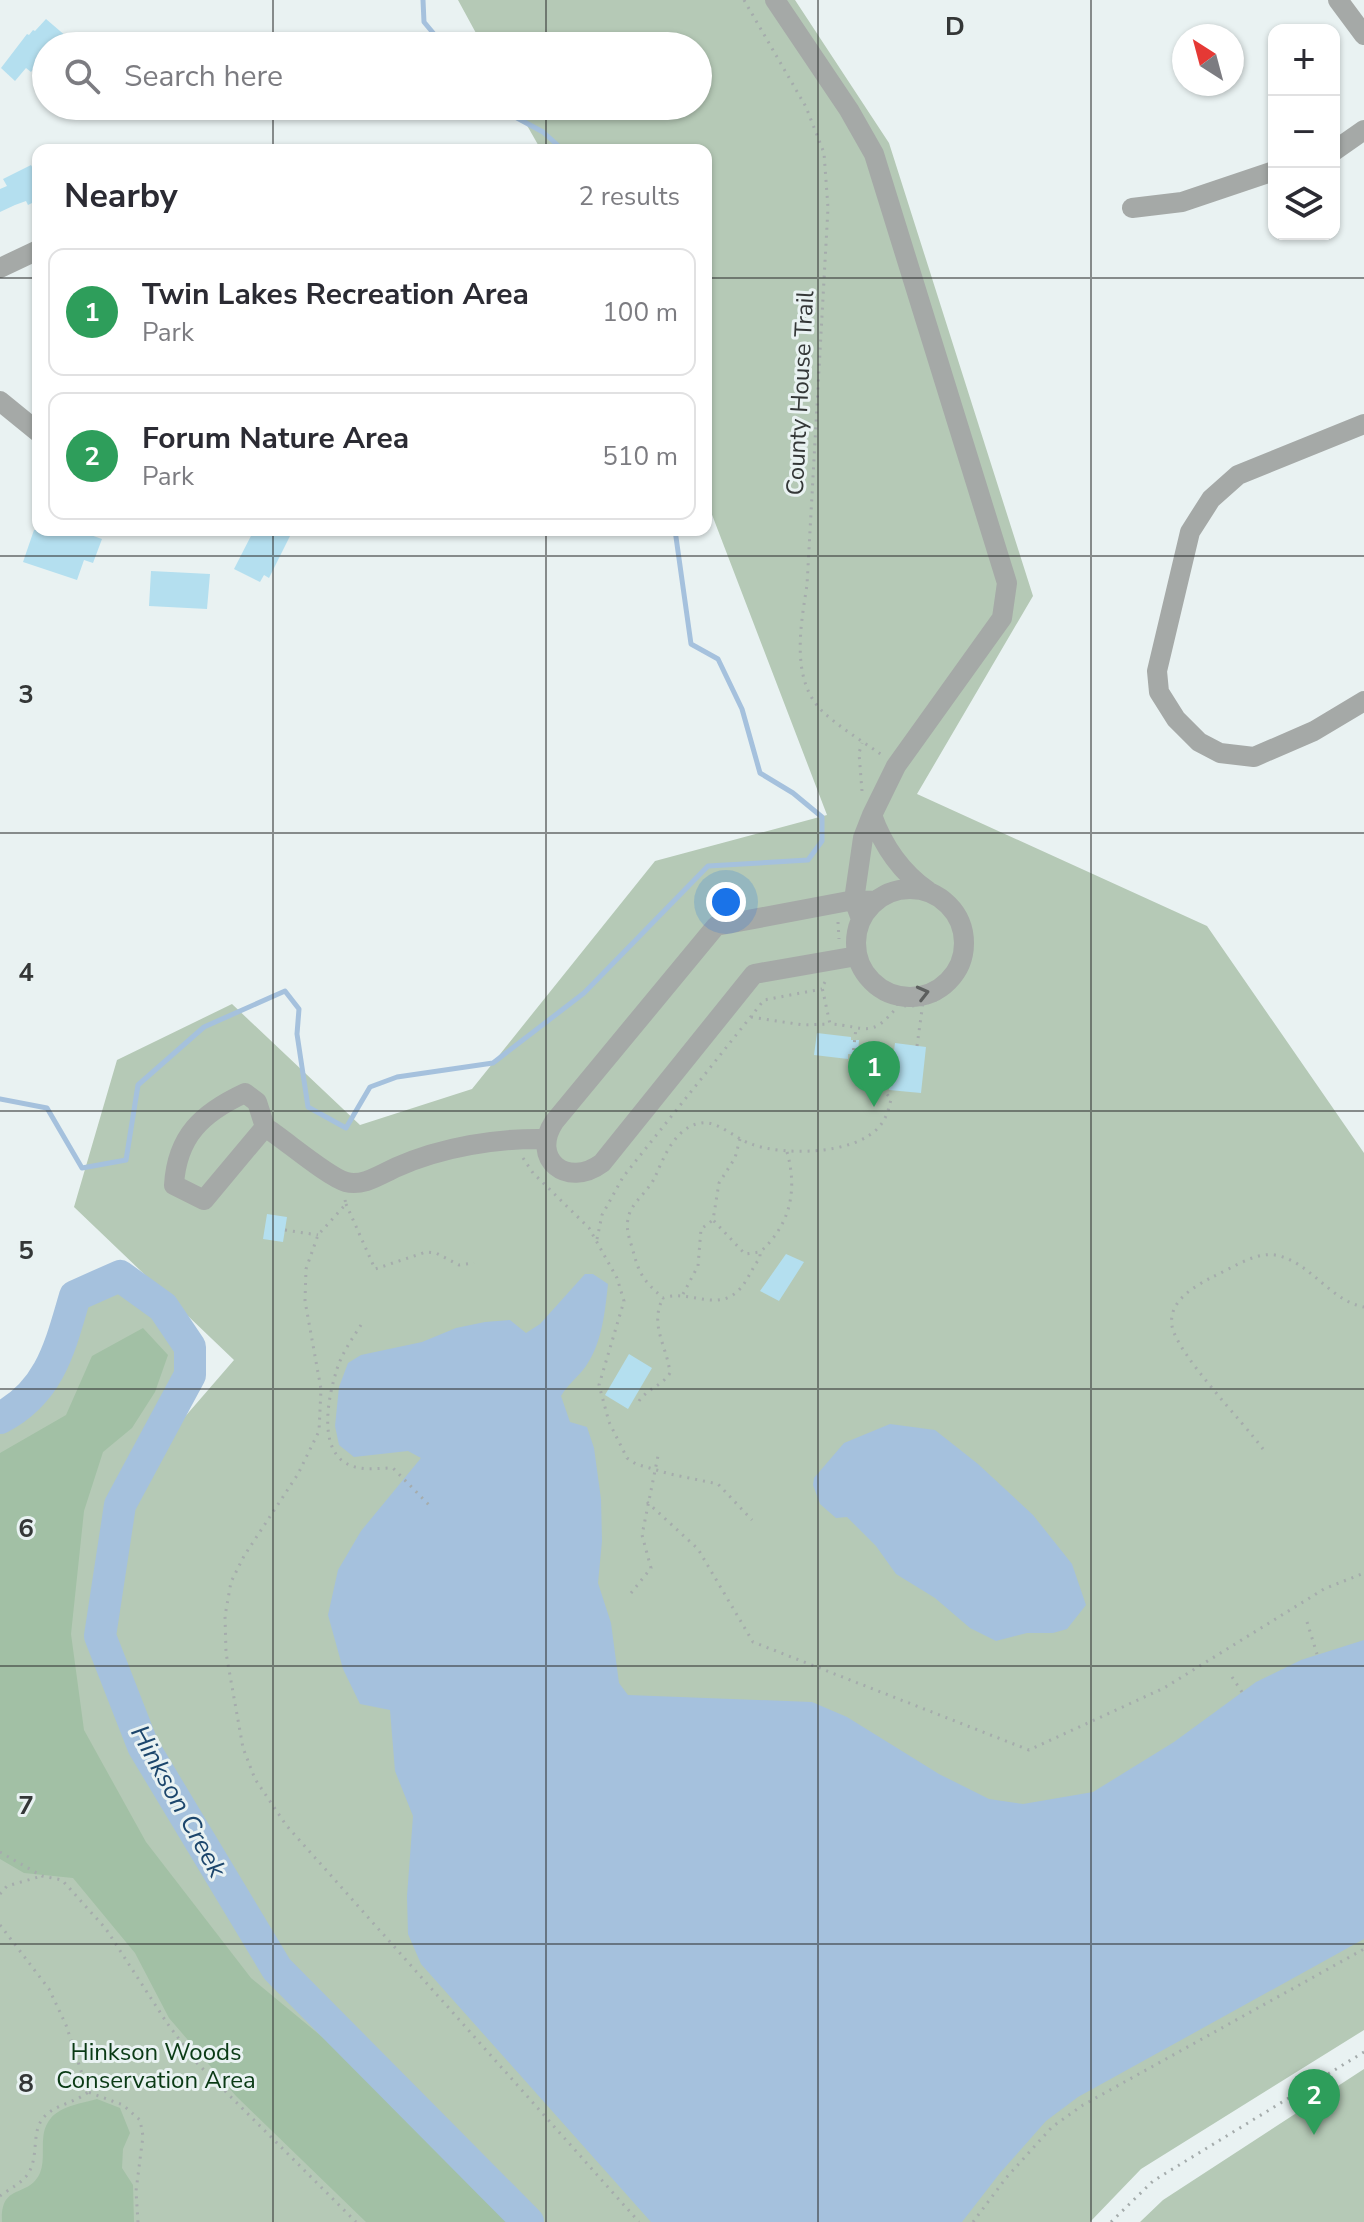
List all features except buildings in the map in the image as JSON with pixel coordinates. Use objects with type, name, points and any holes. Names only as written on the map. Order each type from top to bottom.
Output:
[{"type":"street","points":[[775,0],[849,110],[874,154],[1007,583],[1002,618],[896,766],[872,815],[863,838],[857,956],[864,972],[883,989],[928,1000],[953,977],[961,961],[965,945],[963,928],[955,912],[943,900],[909,878],[878,832],[872,815]]},
{"type":"street","points":[[1338,0],[1364,35]]},
{"type":"street","points":[[1340,147],[1364,130]]},
{"type":"street","points":[[1132,208],[1182,202],[1268,173]]},
{"type":"street","points":[[0,268],[32,253]]},
{"type":"street","points":[[0,401],[32,427]]},
{"type":"street","points":[[1364,424],[1238,475],[1211,499],[1190,532],[1157,671],[1159,692],[1176,719],[1199,742],[1220,753],[1254,757],[1314,731],[1364,701]]},
{"type":"street","points":[[857,956],[754,974],[602,1163],[590,1172],[570,1174],[558,1168],[547,1150],[546,1139],[554,1122],[716,926],[858,909],[892,892],[910,888],[928,891]]},
{"type":"street","points":[[265,1127],[204,1200],[174,1185],[175,1163],[182,1143],[226,1102],[245,1093],[257,1102],[265,1127],[341,1181],[357,1184],[419,1158],[521,1138],[546,1139]]},
{"type":"path","name":"County House Trail","points":[[744,0],[806,107],[824,153],[828,208],[807,585],[799,633],[803,673],[820,709],[896,766]]},
{"type":"path","points":[[597,1239],[602,1215],[623,1177],[764,1000],[823,988],[830,1024]]},
{"type":"path","points":[[882,997],[897,1007]]},
{"type":"path","points":[[751,1017],[803,1025],[848,1025],[860,1030],[883,1023],[897,1007],[928,1000],[917,1046]]},
{"type":"path","points":[[663,1298],[636,1268],[627,1234],[631,1210],[655,1176],[670,1145],[686,1130],[701,1123],[713,1124],[740,1139],[787,1152],[838,1147],[871,1135],[881,1125],[891,1099],[865,1068],[852,1064],[856,1028]]},
{"type":"path","points":[[521,1138],[522,1157],[533,1173],[597,1239],[617,1278],[624,1301],[599,1385],[602,1402],[627,1458],[636,1464],[718,1484],[752,1520]]},
{"type":"path","points":[[683,1294],[698,1266],[701,1229],[713,1220],[719,1183],[735,1158],[740,1139]]},
{"type":"path","points":[[713,1220],[745,1254],[760,1252],[774,1238],[788,1214],[793,1183],[787,1152]]},
{"type":"path","points":[[341,1181],[346,1204],[375,1270],[426,1252],[436,1253],[459,1265],[474,1263]]},
{"type":"path","points":[[346,1204],[318,1235],[306,1269],[305,1301],[321,1389],[319,1431],[312,1450],[244,1556],[231,1582],[225,1616],[228,1667],[243,1748],[255,1779],[286,1825],[639,2222]]},
{"type":"path","points":[[285,1230],[318,1235]]},
{"type":"path","points":[[639,1401],[670,1373],[656,1325],[657,1308],[663,1298],[683,1294],[709,1301],[733,1295],[746,1282],[752,1266],[760,1258],[760,1252]]},
{"type":"path","points":[[1263,1449],[1181,1346],[1172,1325],[1175,1306],[1187,1292],[1207,1280],[1259,1255],[1276,1255],[1301,1266],[1353,1305],[1364,1307]]},
{"type":"path","points":[[361,1325],[338,1366],[333,1384],[329,1406],[331,1443],[341,1460],[354,1467],[393,1468],[430,1506]]},
{"type":"path","points":[[631,1593],[651,1568],[642,1535],[659,1451]]},
{"type":"path","points":[[647,1502],[698,1549],[753,1642],[1029,1750],[1164,1688],[1324,1589],[1364,1573]]},
{"type":"path","points":[[1307,1622],[1317,1654]]},
{"type":"path","points":[[1232,1677],[1242,1692]]},
{"type":"path","points":[[0,1852],[42,1876],[62,1880],[106,1929],[197,2063],[356,2222]]},
{"type":"path","points":[[0,1894],[7,1886],[42,1876]]},
{"type":"path","points":[[0,1925],[49,1989],[66,2025],[88,2092]]},
{"type":"path","points":[[973,2222],[1006,2178],[1052,2127],[1083,2105],[1364,1949]]},
{"type":"path","points":[[1111,2222],[1153,2181],[1364,2052]]},
{"type":"path","points":[[0,2196],[28,2175],[38,2127],[44,2116],[88,2092]]},
{"type":"path","points":[[88,2092],[123,2105],[140,2120],[143,2136],[136,2191],[138,2222]]},
{"type":"green space","name":"Hinkson Woods Conservation Area","points":[[458,0],[795,0],[889,143],[1033,596],[917,794],[1207,926],[1364,1153],[1364,2030],[1141,2169],[1090,2222],[536,2222],[375,2059],[245,1915],[277,1969],[528,2222],[0,2222],[0,1418],[31,1395],[42,1381],[58,1350],[75,1296],[120,1276],[163,1307],[190,1347],[190,1375],[120,1505],[114,1548],[151,1456],[234,1360],[74,1207],[117,1060],[232,1004],[360,1125],[472,1089],[655,861],[827,815],[712,515],[712,144],[538,144],[524,120],[712,120],[712,32],[475,32]]},
{"type":"green space","points":[[143,1328],[168,1355],[155,1392],[132,1428],[103,1452],[84,1511],[71,1634],[84,1730],[146,1842],[251,1978],[344,2055],[411,2121],[467,2143],[506,2183],[524,2222],[366,2222],[236,2096],[169,2018],[135,1953],[73,1878],[24,1873],[0,1859],[0,1453],[66,1415],[92,1356]]},
{"type":"green space","points":[[1364,2069],[1364,2222],[1140,2222],[1163,2200]]},
{"type":"green space","points":[[97,2099],[120,2108],[130,2133],[123,2149],[122,2168],[133,2185],[134,2222],[2,2222],[5,2201],[29,2186],[40,2173],[44,2131],[51,2118],[66,2108]]},
{"type":"water","points":[[585,1274],[593,1274],[608,1284],[602,1327],[591,1357],[561,1396],[570,1422],[587,1427],[594,1448],[601,1499],[602,1541],[598,1583],[611,1623],[619,1683],[628,1695],[812,1702],[847,1717],[939,1774],[989,1799],[1023,1804],[1093,1792],[1174,1742],[1256,1682],[1301,1660],[1364,1640],[1364,1939],[1078,2097],[1046,2121],[962,2222],[651,2222],[421,1964],[408,1934],[407,1896],[413,1816],[395,1771],[390,1710],[360,1704],[343,1669],[328,1615],[338,1570],[361,1531],[421,1458],[408,1451],[354,1457],[339,1445],[335,1426],[339,1387],[348,1363],[361,1355],[422,1342],[456,1328],[485,1322],[510,1320],[526,1333],[540,1324]]},
{"type":"water","points":[[890,1424],[935,1430],[978,1464],[1033,1515],[1072,1564],[1086,1605],[1067,1629],[1053,1633],[1027,1633],[996,1641],[970,1628],[935,1598],[896,1574],[876,1546],[847,1517],[836,1518],[820,1504],[813,1485],[814,1478],[844,1443]]},
{"type":"waterway","points":[[423,0],[424,22],[432,32]]},
{"type":"waterway","points":[[521,120],[543,132],[556,144]]},
{"type":"waterway","points":[[0,1099],[47,1108],[82,1168],[126,1160],[138,1085],[204,1027],[285,991],[299,1009],[297,1034],[308,1107],[346,1128],[370,1087],[397,1077],[493,1063],[584,993],[708,866],[808,860],[822,841],[822,817],[793,793],[760,773],[742,709],[718,659],[691,644],[676,536]]},
{"type":"waterway","name":"Hinkson Creek","points":[[0,1418],[31,1395],[42,1381],[58,1350],[75,1296],[120,1276],[163,1307],[190,1347],[190,1375],[120,1505],[100,1636],[143,1746],[277,1969],[528,2222]]},
{"type":"place","name":"Twin Lakes Recreation Area","points":[[874,1107]]},
{"type":"place","name":"Forum Nature Area","points":[[1314,2135]]}]
